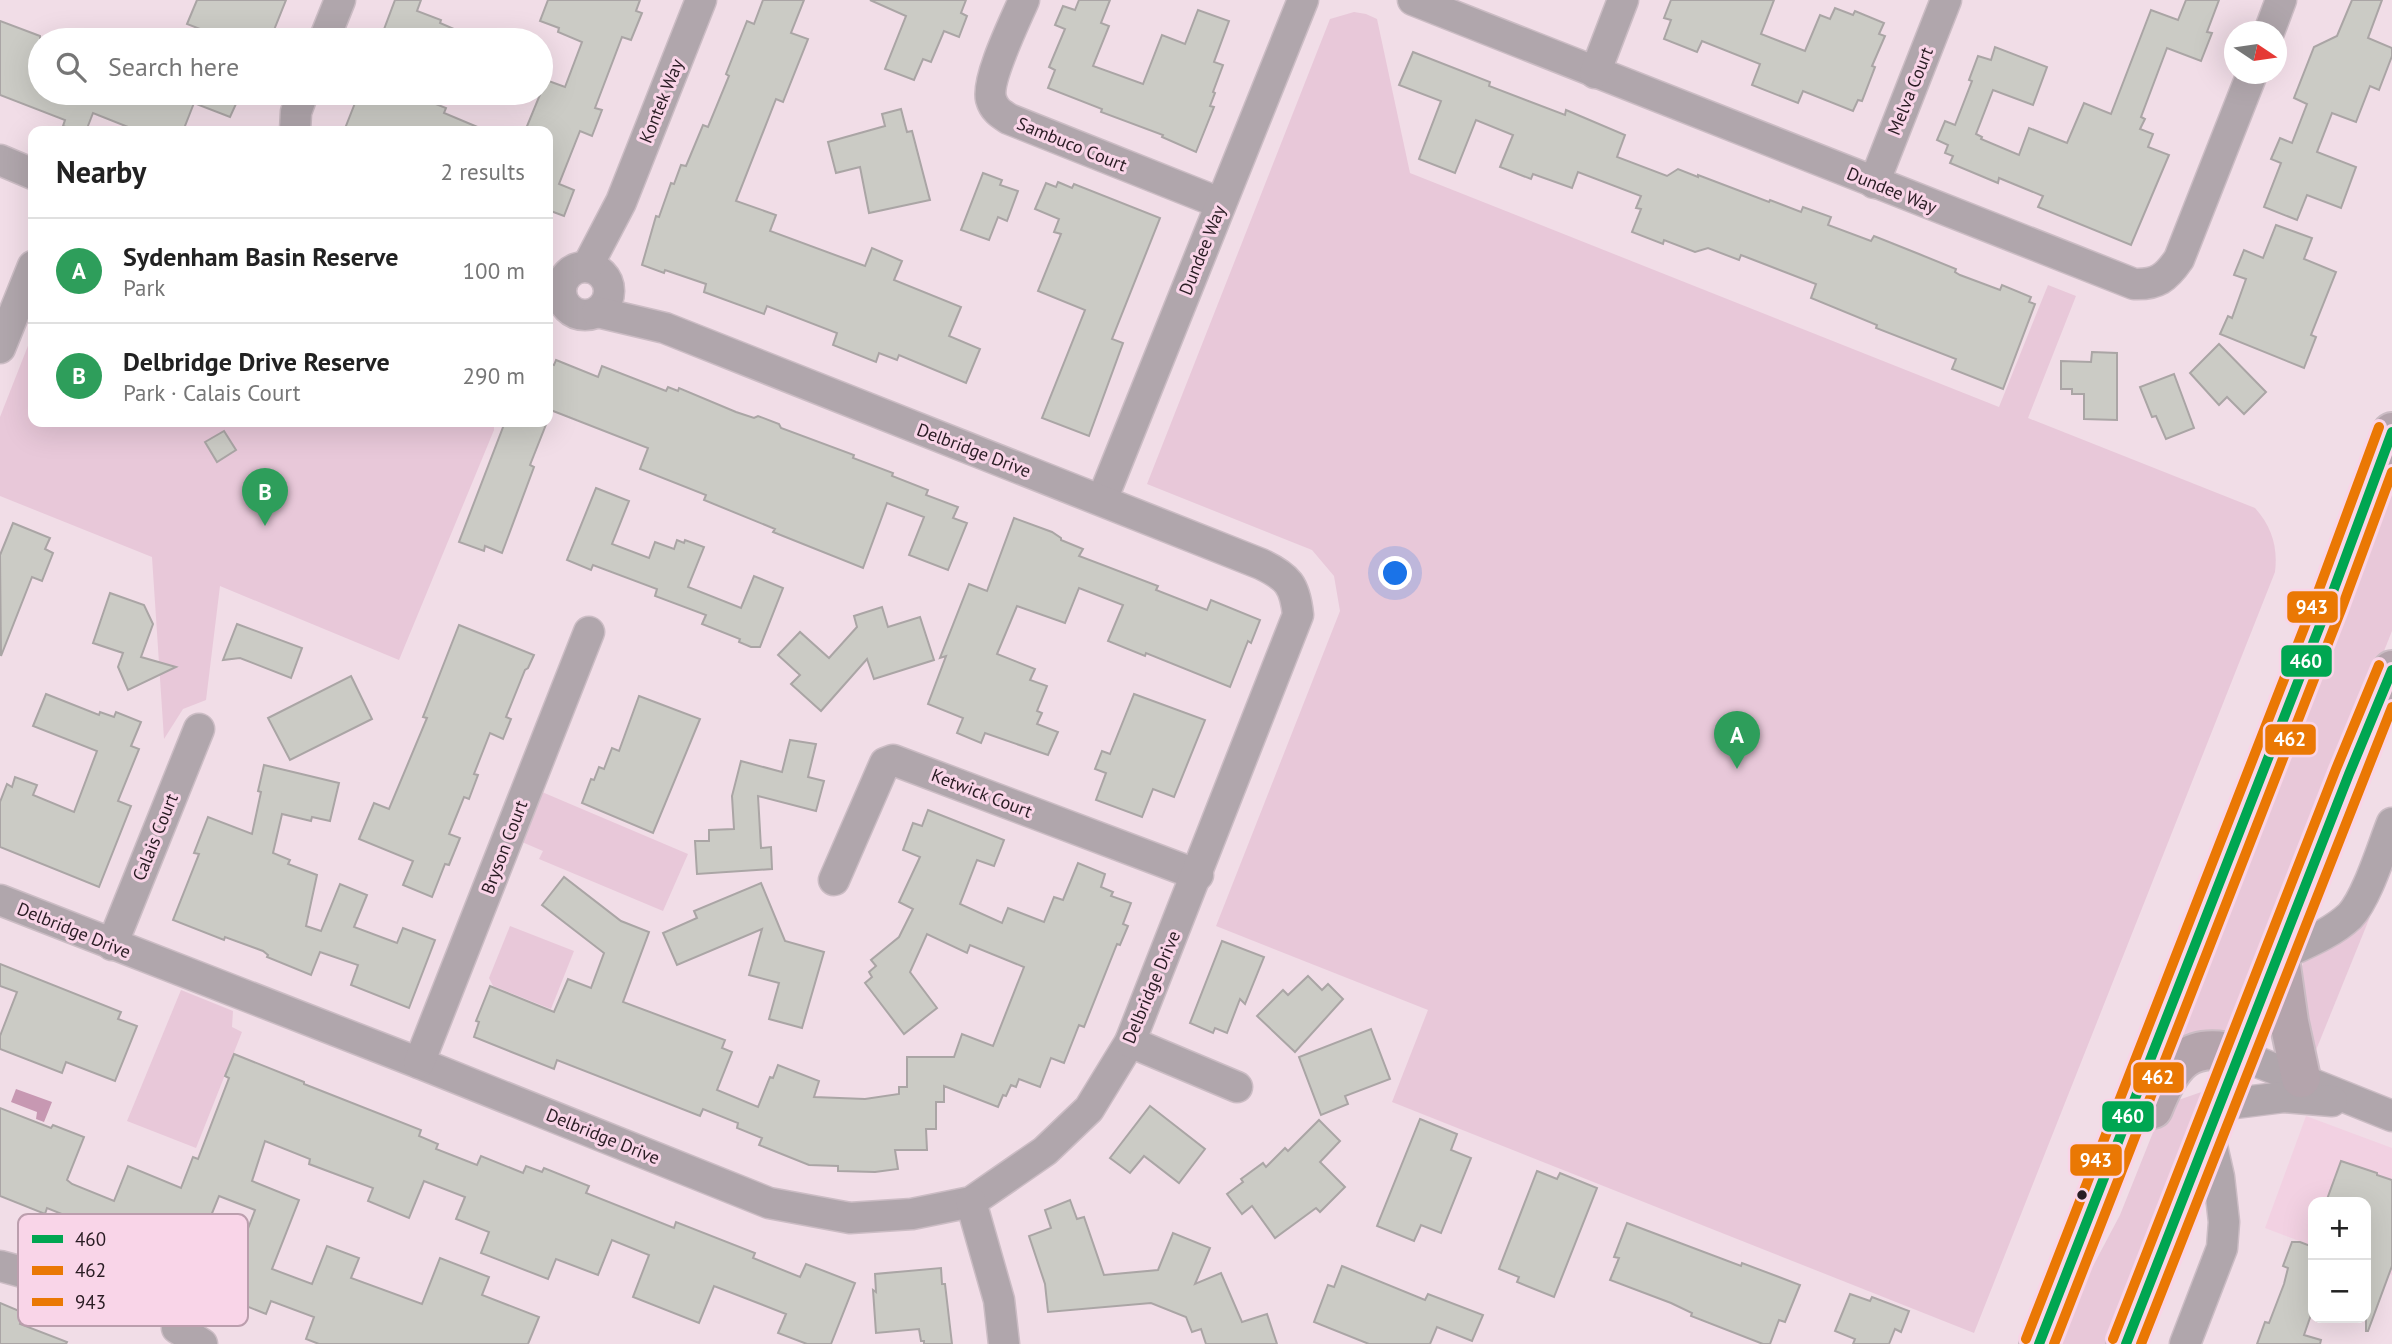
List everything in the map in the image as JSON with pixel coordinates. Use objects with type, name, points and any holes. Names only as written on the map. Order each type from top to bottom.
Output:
[{"type":"highway","points":[[2039,1344],[2328,605],[2392,432]]},
{"type":"highway","points":[[2126,1344],[2392,670]]},
{"type":"highway","points":[[2279,957],[2301,1078]]},
{"type":"highway","points":[[2060,1291],[2127,1176],[2170,1072],[2179,1062],[2201,1051],[2225,1050],[2240,1055]]},
{"type":"street","points":[[329,28],[341,0]]},
{"type":"street","name":"Kontek Way","points":[[578,287],[621,202],[701,0]]},
{"type":"street","name":"Sambuco Court","points":[[1024,0],[991,83],[990,98],[996,111],[1009,119],[1220,202]]},
{"type":"street","name":"Dundee Way","points":[[1102,500],[1303,0]]},
{"type":"street","name":"Dundee Way","points":[[1413,0],[2126,283],[2146,284],[2169,274],[2179,259],[2248,84]]},
{"type":"street","points":[[1595,73],[1623,0]]},
{"type":"street","name":"Melva Court","points":[[1874,183],[1947,0]]},
{"type":"street","points":[[2273,21],[2281,0]]},
{"type":"street","points":[[295,126],[299,105]]},
{"type":"street","points":[[0,160],[28,172]]},
{"type":"street","points":[[0,348],[28,278]]},
{"type":"street","name":"Delbridge Drive","points":[[0,900],[769,1203],[850,1218],[912,1214],[971,1202],[1045,1151],[1088,1109],[1130,1042],[1198,875],[1298,615],[1296,596],[1291,584],[1279,572],[665,328],[578,287]]},
{"type":"street","name":"Bryson Court","points":[[419,1063],[589,632]]},
{"type":"street","name":"Calais Court","points":[[112,945],[198,729]]},
{"type":"street","name":"Ketwick Court","points":[[834,880],[885,763],[893,760],[1198,875]]},
{"type":"street","points":[[2279,957],[2336,927],[2359,905],[2392,823]]},
{"type":"street","points":[[1130,1042],[1237,1087]]},
{"type":"street","points":[[2240,1055],[2392,1116]]},
{"type":"street","points":[[2185,1344],[2222,1248],[2224,1222],[2215,1119],[2284,1097],[2360,1105]]},
{"type":"street","points":[[971,1202],[999,1300],[1004,1344]]},
{"type":"street","points":[[0,1266],[18,1271]]},
{"type":"shaded area","points":[[1354,12],[1377,19],[1410,173],[1999,407],[2048,285],[2076,296],[2028,418],[2255,508],[2270,530],[2276,554],[2275,572],[1974,1333],[1392,1102],[1428,1010],[1216,926],[1340,611],[1334,576],[1312,550],[1147,484],[1330,19]]},
{"type":"shaded area","points":[[28,346],[28,427],[494,427],[494,430],[399,660],[220,586],[206,700],[183,709],[164,739],[152,557],[0,496],[0,417]]},
{"type":"shaded area","points":[[2392,487],[2392,631],[2230,1037],[2177,1047],[2180,1026]]},
{"type":"shaded area","points":[[542,792],[688,854],[663,911],[539,859],[543,851],[522,842]]},
{"type":"shaded area","points":[[2376,902],[2312,1060],[2302,966],[2305,958]]},
{"type":"shaded area","points":[[510,926],[574,951],[551,1009],[493,986],[489,978]]},
{"type":"shaded area","points":[[181,990],[233,1011],[232,1027],[242,1032],[196,1148],[127,1121]]},
{"type":"shaded area","points":[[16,1089],[52,1102],[44,1122],[36,1119],[37,1112],[11,1102]]},
{"type":"shaded area","points":[[2210,1089],[2108,1344],[2056,1344],[2075,1300],[2120,1215],[2164,1105]]},
{"type":"shaded area","points":[[2306,1116],[2392,1148],[2392,1275],[2371,1267],[2371,1197],[2308,1197],[2308,1244],[2265,1228]]},
{"type":"building","points":[[197,0],[286,0],[275,28],[197,28],[187,24]]},
{"type":"building","points":[[395,0],[421,0],[417,11],[441,20],[440,23],[451,28],[384,28]]},
{"type":"building","points":[[548,0],[640,0],[636,11],[642,13],[631,40],[622,37],[595,108],[602,110],[592,136],[580,131],[559,184],[574,190],[564,216],[553,212],[553,126],[527,126],[536,105],[553,105],[553,83],[565,87],[582,42],[558,32],[559,28],[540,21]]},
{"type":"building","points":[[763,0],[804,0],[791,33],[808,39],[783,102],[776,99],[736,201],[776,215],[770,231],[865,266],[872,248],[902,261],[894,280],[961,307],[949,336],[980,349],[966,383],[899,355],[897,360],[879,353],[876,362],[833,345],[837,333],[767,306],[764,314],[704,292],[706,284],[642,265],[656,216],[659,217],[671,183],[674,184],[681,165],[686,166],[703,125],[708,127],[747,21],[754,24]]},
{"type":"building","points":[[870,0],[966,0],[961,13],[967,16],[959,37],[944,31],[931,62],[923,59],[914,80],[885,69],[906,16]]},
{"type":"building","points":[[1079,0],[1110,0],[1101,23],[1109,26],[1093,66],[1143,84],[1162,35],[1185,44],[1198,10],[1229,21],[1214,62],[1223,65],[1210,106],[1214,107],[1196,152],[1162,137],[1163,135],[1101,112],[1102,109],[1048,88],[1055,70],[1049,67],[1065,29],[1055,25],[1063,6],[1075,10]]},
{"type":"building","points":[[1671,0],[1774,0],[1761,34],[1805,51],[1820,15],[1830,19],[1835,8],[1853,15],[1855,11],[1884,23],[1879,34],[1885,36],[1872,66],[1875,67],[1862,101],[1858,100],[1853,111],[1803,91],[1798,103],[1752,85],[1760,64],[1702,41],[1697,52],[1664,39],[1671,20],[1664,18]]},
{"type":"building","points":[[2186,0],[2219,0],[2207,32],[2212,33],[2201,61],[2167,48],[2141,117],[2145,119],[2140,129],[2153,134],[2148,147],[2169,155],[2131,245],[2038,207],[2043,196],[1999,178],[1998,183],[1950,163],[1953,156],[1945,153],[1948,145],[1937,140],[1945,121],[1955,125],[1972,81],[1969,80],[1978,56],[1991,60],[1995,47],[2047,67],[2033,105],[1993,90],[1976,134],[1982,137],[1981,139],[2019,155],[2029,128],[2067,143],[2084,103],[2111,114],[2151,10],[2178,20]]},
{"type":"building","points":[[2352,0],[2382,0],[2368,38],[2392,48],[2392,56],[2379,90],[2370,86],[2356,122],[2332,113],[2317,152],[2356,167],[2341,208],[2307,195],[2297,220],[2264,207],[2281,163],[2271,159],[2280,138],[2292,143],[2307,104],[2294,98],[2314,47],[2337,36]]},
{"type":"building","points":[[0,21],[28,32],[28,105],[193,105],[185,126],[126,126],[93,113],[88,126],[63,126],[65,120],[0,95]]},
{"type":"building","points":[[1413,52],[1490,82],[1489,86],[1565,115],[1566,110],[1625,135],[1617,157],[1667,176],[1678,169],[1801,212],[1803,207],[1831,217],[1828,225],[1871,241],[1874,236],[1956,269],[1955,272],[1960,275],[2000,290],[2002,285],[2031,297],[2029,302],[2035,304],[2003,389],[1952,369],[1956,359],[1876,328],[1877,325],[1811,298],[1816,284],[1741,255],[1739,260],[1708,248],[1695,252],[1632,232],[1641,209],[1636,208],[1641,196],[1578,172],[1572,188],[1533,174],[1531,179],[1500,167],[1513,135],[1476,120],[1455,173],[1419,159],[1441,101],[1399,85]]},
{"type":"building","points":[[199,105],[236,105],[230,117]]},
{"type":"building","points":[[354,105],[438,105],[446,108],[444,113],[475,126],[346,126]]},
{"type":"building","points":[[901,109],[907,132],[912,131],[930,200],[869,213],[860,167],[836,173],[828,142],[885,126],[882,114]]},
{"type":"building","points":[[983,173],[1002,180],[1000,185],[1018,191],[1007,221],[998,217],[989,240],[961,230]]},
{"type":"building","points":[[1058,182],[1072,188],[1074,184],[1160,218],[1112,339],[1123,343],[1089,436],[1042,418],[1085,310],[1038,291],[1061,234],[1054,232],[1059,219],[1035,209],[1046,183],[1056,187]]},
{"type":"building","points":[[2276,225],[2312,238],[2304,259],[2336,272],[2311,335],[2316,337],[2304,368],[2220,334],[2228,316],[2232,318],[2246,279],[2234,275],[2244,250],[2263,258]]},
{"type":"building","points":[[2219,344],[2266,392],[2244,414],[2227,397],[2219,405],[2190,373]]},
{"type":"building","points":[[2092,352],[2117,353],[2117,420],[2084,419],[2084,394],[2072,394],[2072,389],[2061,389],[2061,361],[2091,362]]},
{"type":"building","points":[[556,360],[598,377],[602,366],[666,391],[668,387],[678,391],[679,388],[736,412],[779,424],[781,428],[854,455],[853,458],[928,490],[926,495],[958,507],[953,518],[967,523],[948,570],[909,555],[924,517],[887,503],[863,568],[773,532],[775,529],[704,500],[706,495],[640,469],[648,448],[553,411]]},
{"type":"building","points":[[2174,374],[2194,428],[2166,439],[2156,416],[2152,417],[2140,387]]},
{"type":"building","points":[[503,427],[545,427],[530,465],[534,467],[502,553],[485,546],[484,551],[459,542]]},
{"type":"building","points":[[224,431],[236,450],[217,462],[205,442]]},
{"type":"building","points":[[596,488],[629,501],[612,544],[649,558],[655,542],[674,549],[677,540],[684,543],[685,540],[704,547],[688,587],[741,608],[754,576],[783,588],[760,647],[751,647],[739,642],[740,639],[702,624],[706,615],[655,596],[657,589],[593,565],[591,570],[567,560]]},
{"type":"building","points":[[1014,518],[1052,532],[1061,540],[1083,549],[1079,556],[1158,586],[1156,590],[1207,610],[1211,600],[1260,620],[1251,643],[1248,641],[1230,687],[1146,653],[1145,656],[1108,641],[1123,605],[1079,588],[1065,623],[1017,606],[997,654],[1035,669],[1030,680],[1047,686],[1037,711],[1042,713],[1037,724],[1058,732],[1048,755],[985,733],[981,743],[957,733],[963,718],[928,704],[946,656],[940,658],[969,584],[987,591]]},
{"type":"building","points":[[13,523],[50,538],[45,549],[53,553],[42,581],[32,577],[1,656],[0,555]]},
{"type":"building","points":[[110,593],[144,605],[153,624],[141,657],[176,667],[128,690],[118,667],[123,653],[93,643]]},
{"type":"building","points":[[882,607],[888,627],[920,617],[934,660],[874,679],[867,659],[821,711],[791,684],[800,675],[778,655],[800,632],[829,658],[857,627],[854,616]]},
{"type":"building","points":[[237,624],[302,648],[291,678],[240,658],[223,660]]},
{"type":"building","points":[[459,625],[534,655],[506,717],[511,719],[503,739],[490,733],[474,774],[478,775],[469,799],[464,797],[449,834],[460,838],[449,865],[445,864],[432,897],[403,885],[413,861],[359,839],[374,803],[389,809],[427,718],[423,717]]},
{"type":"building","points":[[351,676],[372,719],[290,760],[268,718]]},
{"type":"building","points":[[46,694],[99,715],[100,712],[114,717],[116,712],[141,722],[131,746],[139,749],[118,801],[131,806],[99,887],[0,847],[0,802],[7,784],[12,787],[15,777],[37,785],[33,795],[74,812],[97,751],[33,726]]},
{"type":"building","points":[[1134,694],[1205,720],[1174,797],[1153,789],[1142,817],[1096,800],[1106,773],[1095,769],[1102,751],[1110,754]]},
{"type":"building","points":[[639,696],[700,719],[653,833],[582,803],[591,779],[594,780],[599,767],[604,769],[612,748],[619,751]]},
{"type":"building","points":[[790,740],[816,744],[808,777],[824,781],[816,811],[758,796],[761,848],[771,847],[772,869],[697,874],[695,841],[709,841],[709,830],[734,829],[732,796],[741,761],[782,772]]},
{"type":"building","points":[[264,765],[339,783],[330,821],[312,817],[311,821],[282,814],[273,853],[290,860],[288,864],[317,875],[306,926],[321,931],[340,884],[367,895],[354,927],[397,943],[403,928],[435,940],[409,1008],[351,985],[358,965],[320,952],[311,975],[267,957],[263,951],[225,937],[224,940],[173,920],[199,854],[194,853],[208,817],[252,834]]},
{"type":"building","points":[[928,810],[1004,840],[994,866],[977,860],[960,904],[1002,923],[1008,908],[1044,922],[1054,897],[1063,900],[1078,863],[1105,874],[1101,887],[1113,892],[1111,896],[1131,903],[1123,924],[1128,926],[1120,945],[1117,944],[1084,1027],[1079,1025],[1064,1063],[1051,1058],[1040,1087],[1019,1079],[1016,1087],[1011,1085],[1006,1096],[1003,1095],[998,1107],[944,1086],[944,1102],[936,1102],[936,1129],[926,1129],[927,1150],[895,1150],[898,1169],[875,1172],[838,1171],[838,1166],[809,1165],[759,1145],[762,1138],[737,1128],[738,1123],[703,1109],[700,1116],[557,1060],[554,1069],[474,1037],[479,1022],[476,1021],[490,986],[554,1012],[568,979],[591,988],[604,953],[542,905],[564,877],[621,921],[649,932],[623,1002],[725,1040],[722,1048],[732,1052],[717,1090],[758,1107],[778,1065],[819,1081],[814,1097],[865,1099],[899,1094],[899,1087],[907,1087],[907,1057],[954,1057],[962,1034],[993,1046],[1024,967],[970,945],[967,953],[927,934],[910,972],[937,1008],[904,1034],[865,983],[872,977],[869,972],[876,966],[871,960],[899,937],[913,909],[899,902],[920,857],[903,850],[913,823],[922,826]]},
{"type":"building","points":[[761,883],[785,941],[824,952],[802,1028],[769,1019],[779,983],[749,975],[762,929],[677,965],[663,933],[697,918],[694,911]]},
{"type":"building","points":[[1222,941],[1264,957],[1245,1004],[1240,999],[1227,1033],[1215,1028],[1213,1033],[1190,1023]]},
{"type":"building","points":[[0,964],[121,1012],[118,1019],[137,1026],[115,1081],[66,1062],[62,1073],[0,1049],[0,1036],[17,992],[0,986]]},
{"type":"building","points":[[1308,976],[1322,990],[1328,984],[1343,999],[1295,1052],[1257,1016],[1283,990],[1288,995]]},
{"type":"building","points":[[1371,1029],[1390,1079],[1345,1096],[1348,1104],[1321,1115],[1299,1057]]},
{"type":"building","points":[[234,1054],[421,1130],[419,1136],[438,1144],[436,1149],[477,1165],[481,1156],[523,1173],[526,1166],[542,1172],[544,1168],[589,1186],[586,1193],[674,1228],[676,1222],[755,1253],[753,1258],[800,1277],[806,1264],[855,1283],[831,1344],[807,1344],[778,1333],[786,1314],[714,1286],[699,1323],[633,1297],[649,1255],[612,1240],[598,1275],[556,1259],[548,1279],[481,1253],[489,1232],[456,1219],[465,1197],[424,1181],[409,1218],[368,1201],[373,1188],[309,1164],[310,1159],[265,1141],[252,1181],[299,1200],[272,1269],[312,1284],[327,1246],[359,1258],[351,1278],[422,1304],[440,1258],[489,1277],[482,1295],[539,1317],[528,1344],[319,1344],[306,1339],[314,1317],[271,1301],[266,1314],[248,1307],[248,1228],[255,1210],[219,1196],[212,1214],[62,1214],[47,1208],[45,1214],[0,1196],[0,1108],[51,1128],[53,1125],[84,1137],[67,1180],[114,1201],[128,1166],[181,1188],[193,1157],[198,1159],[229,1078],[225,1076]]},
{"type":"building","points":[[1150,1106],[1205,1149],[1179,1183],[1144,1156],[1130,1173],[1110,1158]]},
{"type":"building","points":[[1420,1119],[1457,1134],[1451,1150],[1471,1158],[1441,1233],[1421,1225],[1414,1241],[1377,1226]]},
{"type":"building","points":[[1319,1120],[1340,1141],[1320,1162],[1345,1187],[1320,1212],[1316,1208],[1275,1238],[1252,1206],[1242,1214],[1227,1194],[1243,1182],[1241,1179],[1263,1163],[1266,1167],[1285,1148],[1288,1151]]},
{"type":"building","points":[[2341,1161],[2392,1180],[2392,1266],[2371,1323],[2371,1197],[2328,1197]]},
{"type":"building","points":[[1537,1171],[1557,1179],[1560,1173],[1597,1188],[1554,1297],[1517,1282],[1519,1277],[1499,1269]]},
{"type":"building","points":[[1070,1200],[1077,1219],[1084,1217],[1104,1275],[1158,1270],[1173,1233],[1210,1248],[1195,1284],[1221,1273],[1242,1322],[1267,1314],[1277,1344],[1206,1344],[1201,1329],[1192,1332],[1186,1317],[1151,1303],[1048,1312],[1045,1284],[1029,1236],[1051,1228],[1045,1210]]},
{"type":"building","points":[[1627,1223],[1800,1285],[1785,1322],[1779,1320],[1770,1344],[1763,1344],[1691,1316],[1692,1313],[1671,1303],[1610,1280],[1619,1258],[1614,1257]]},
{"type":"building","points":[[2292,1242],[2308,1245],[2308,1323],[2304,1335],[2321,1340],[2320,1344],[2257,1344],[2265,1322],[2269,1323],[2284,1284],[2288,1268],[2283,1266]]},
{"type":"building","points":[[1342,1266],[1425,1300],[1428,1294],[1483,1315],[1472,1341],[1437,1327],[1430,1344],[1369,1344],[1314,1322],[1328,1285],[1334,1287]]},
{"type":"building","points":[[941,1268],[952,1344],[924,1344],[919,1329],[876,1333],[873,1290],[876,1292],[875,1274]]},
{"type":"building","points":[[1850,1294],[1870,1301],[1872,1297],[1909,1311],[1901,1332],[1895,1329],[1889,1344],[1853,1344],[1855,1339],[1835,1331]]},
{"type":"building","points":[[0,1303],[18,1310],[18,1326],[25,1326],[67,1342],[66,1344],[0,1344]]},
{"type":"transit line","name":"943","points":[[2026,1339],[2315,600],[2379,427]]},
{"type":"transit line","name":"460","points":[[2039,1344],[2328,605],[2392,432]]},
{"type":"transit line","name":"462","points":[[2054,1344],[2341,610],[2392,472]]},
{"type":"transit line","name":"943","points":[[2113,1339],[2379,665]]},
{"type":"transit line","name":"460","points":[[2126,1344],[2392,670]]},
{"type":"transit line","name":"462","points":[[2141,1344],[2392,707]]},
{"type":"place","name":"Delbridge Drive Reserve","points":[[265,526]]},
{"type":"place","name":"Sydenham Basin Reserve","points":[[1737,769]]}]
